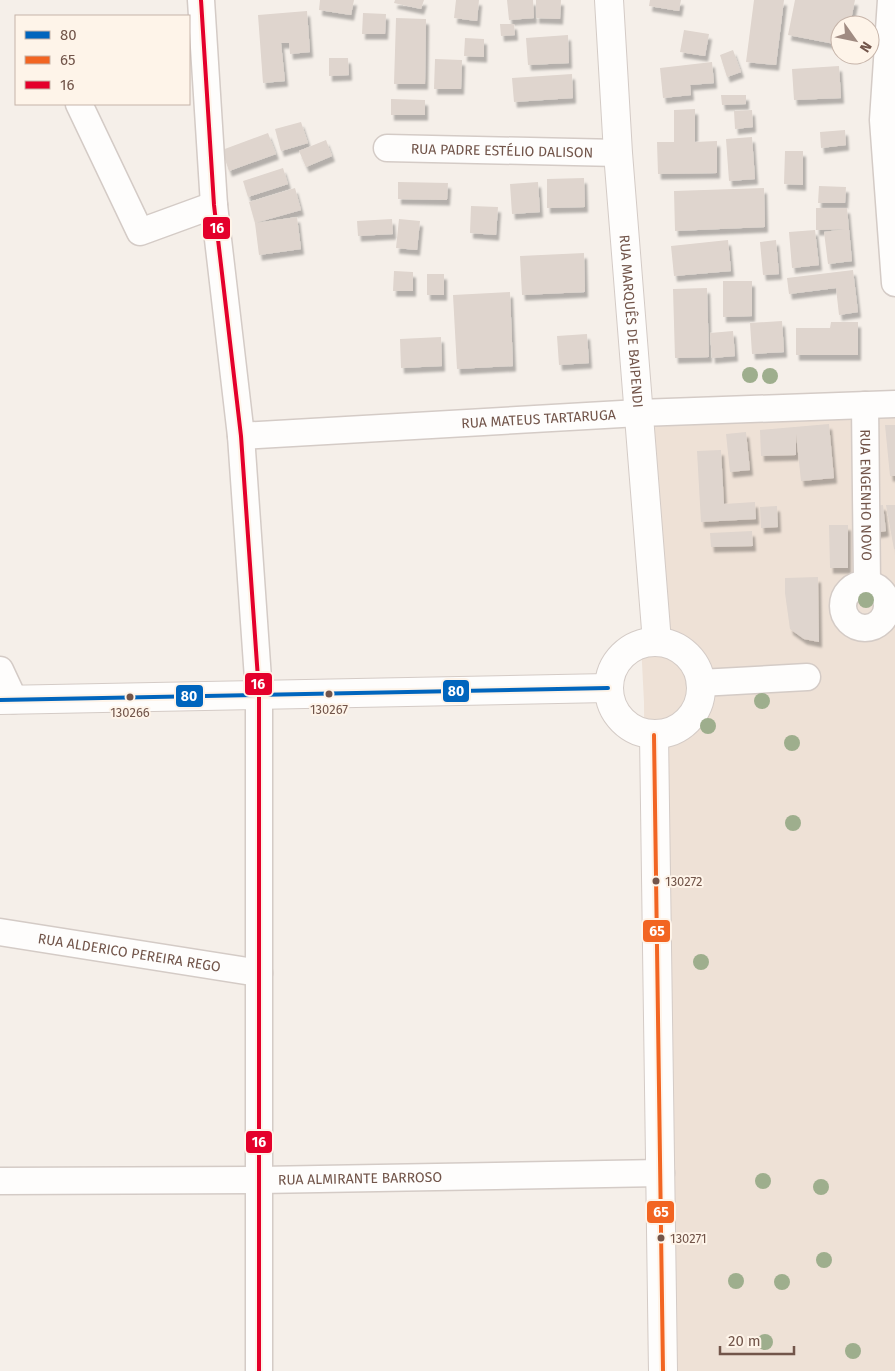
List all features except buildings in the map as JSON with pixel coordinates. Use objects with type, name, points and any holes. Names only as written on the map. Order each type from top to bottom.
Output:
[{"type":"street","points":[[201,0],[195,32],[241,436],[259,693],[259,1371]]},
{"type":"street","name":"RUA MARQUÊS DE BAIPENDI","points":[[609,0],[618,153],[657,642]]},
{"type":"street","points":[[891,0],[883,120],[895,283]]},
{"type":"street","points":[[79,105],[140,232],[214,205]]},
{"type":"street","name":"RUA PADRE ESTÉLIO DALISON","points":[[387,148],[618,153]]},
{"type":"street","name":"RUA MATEUS TARTARUGA","points":[[241,436],[639,413],[895,404]]},
{"type":"street","name":"RUA ENGENHO NOVO","points":[[865,405],[867,583]]},
{"type":"street","points":[[657,642],[678,648],[686,655],[698,672],[700,683],[700,696],[696,709],[688,720],[678,728],[654,735],[639,732],[622,720],[610,702],[608,688],[611,674],[618,661],[628,650],[641,644],[657,642]]},
{"type":"street","points":[[0,670],[7,700],[259,693],[608,688]]},
{"type":"street","points":[[700,683],[807,677]]},
{"type":"street","points":[[654,735],[662,1371]]},
{"type":"street","name":"RUA ALDERICO PEREIRA REGO","points":[[0,932],[259,974]]},
{"type":"street","name":"RUA ALMIRANTE BARROSO","points":[[0,1181],[260,1180],[661,1173]]},
{"type":"shaded area","points":[[895,406],[895,1371],[648,1371],[644,702],[641,644],[639,413]]},
{"type":"transit line","name":"16","points":[[201,0],[214,205],[241,436],[259,693],[259,1371]]},
{"type":"transit line","name":"80","points":[[0,700],[608,688]]},
{"type":"transit line","name":"65","points":[[654,735],[663,1371]]},
{"type":"place","name":"130267","points":[[329,694]]},
{"type":"place","name":"130266","points":[[130,697]]},
{"type":"place","name":"130272","points":[[656,881]]},
{"type":"place","name":"130271","points":[[661,1238]]}]
